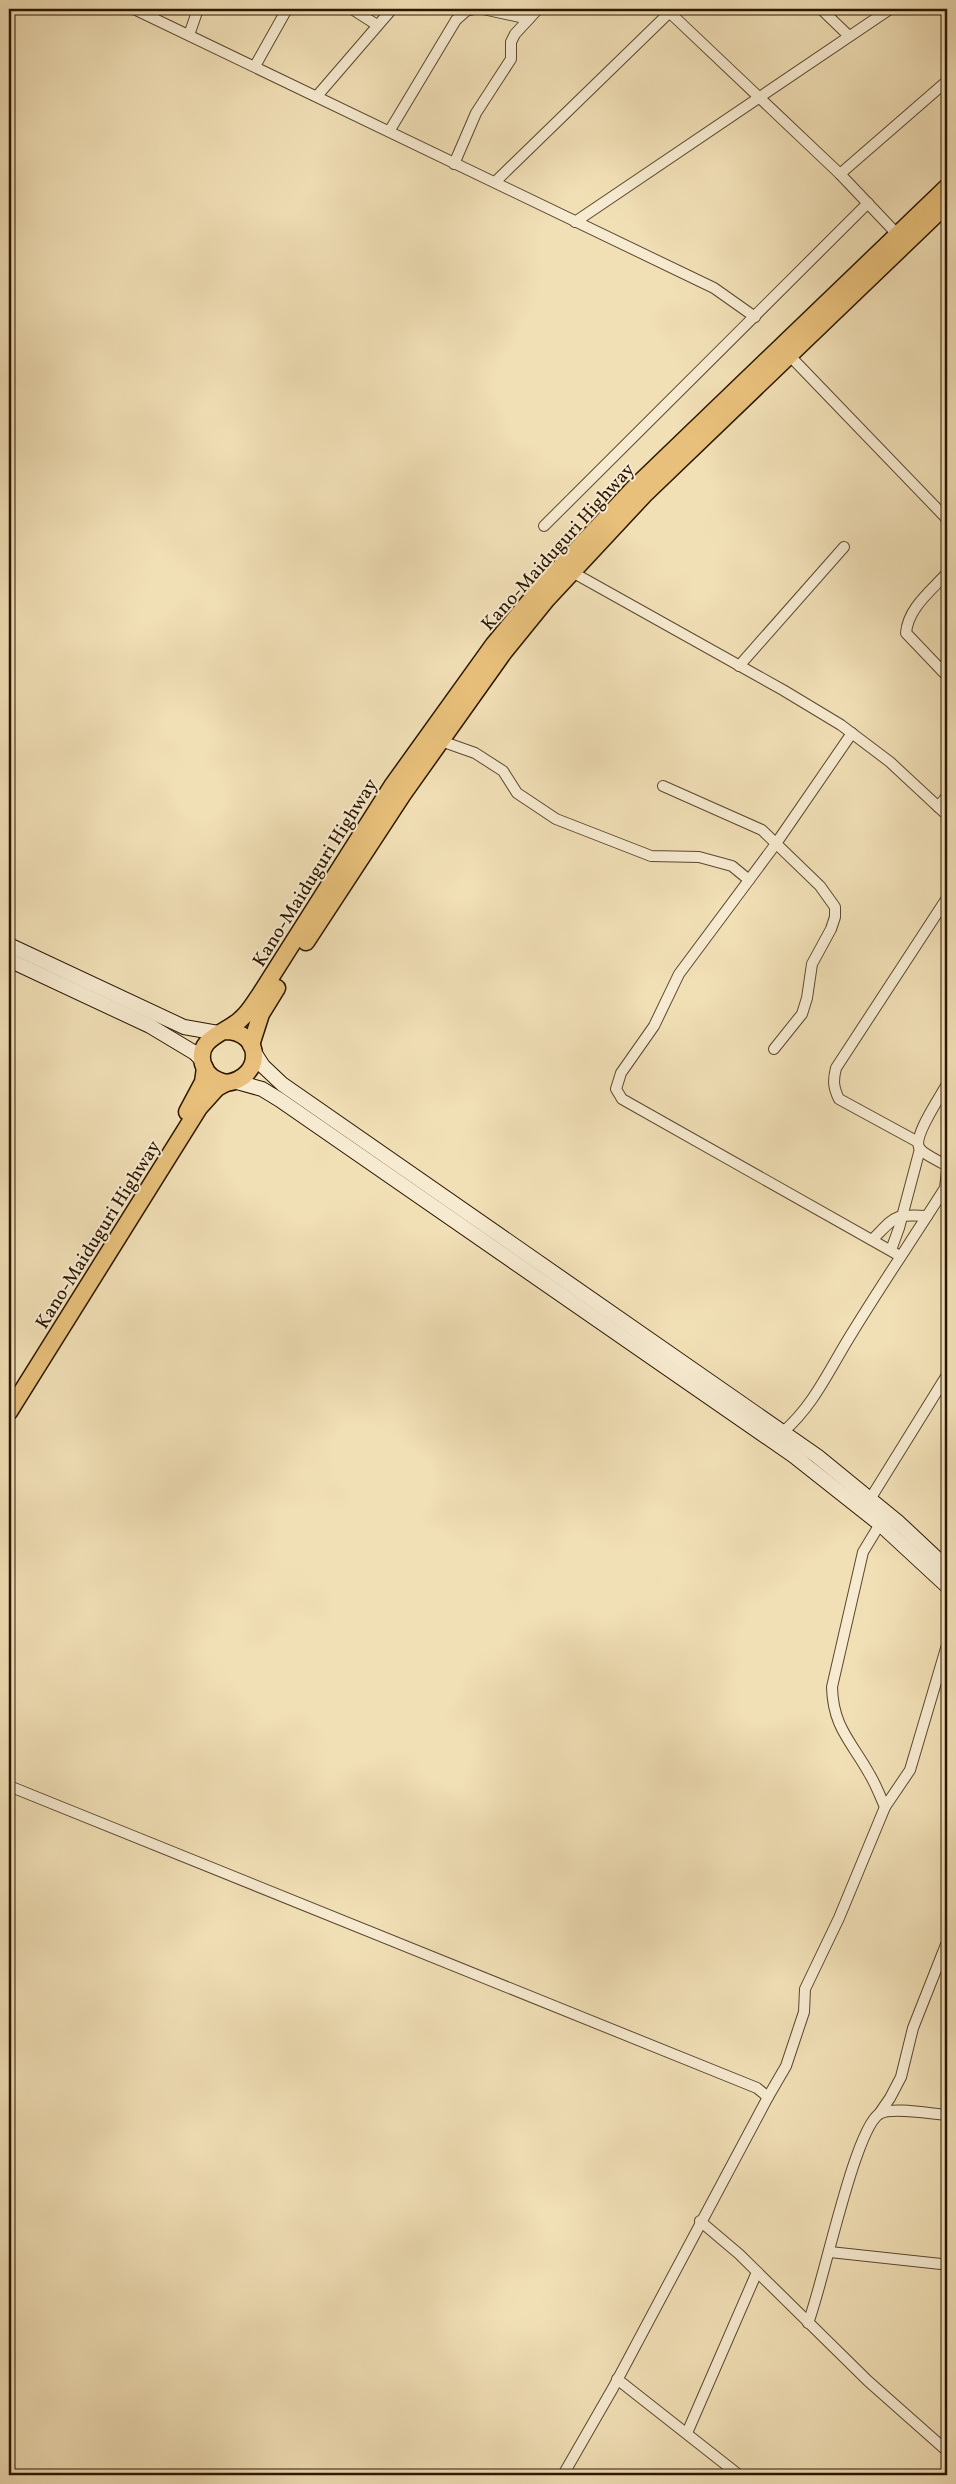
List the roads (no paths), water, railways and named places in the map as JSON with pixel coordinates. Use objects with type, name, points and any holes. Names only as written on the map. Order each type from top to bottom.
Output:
[{"type":"highway","name":"Kano-Maiduguri Highway","points":[[252,1048],[261,1014],[266,1005],[403,794],[504,652],[572,572],[644,495],[897,234],[947,187]]},
{"type":"highway","name":"Kano-Maiduguri Highway","points":[[221,1032],[243,1017],[259,996],[392,786],[494,644],[580,544],[750,384],[789,356],[947,204]]},
{"type":"highway","points":[[221,1032],[240,1034],[252,1048],[252,1066],[243,1078],[231,1082],[210,1076],[203,1064],[208,1041],[221,1032]]},
{"type":"highway","name":"Kano-Maiduguri Highway","points":[[9,1393],[192,1104],[203,1082],[203,1064]]},
{"type":"highway","name":"Kano-Maiduguri Highway","points":[[9,1412],[199,1108],[217,1088],[231,1082]]},
{"type":"main road","points":[[9,945],[184,1027],[221,1032]]},
{"type":"main road","points":[[9,960],[150,1026],[195,1053],[203,1064]]},
{"type":"main road","points":[[252,1048],[263,1066],[282,1084],[817,1456],[866,1505],[880,1524],[947,1586]]},
{"type":"main road","points":[[231,1082],[254,1086],[280,1100],[866,1505],[947,1568]]},
{"type":"street","points":[[134,9],[390,130],[454,164],[714,288],[756,317]]},
{"type":"street","points":[[189,35],[198,9]]},
{"type":"street","points":[[255,66],[287,9]]},
{"type":"street","points":[[352,9],[377,26]]},
{"type":"street","points":[[317,96],[392,9]]},
{"type":"street","points":[[390,130],[456,20],[466,11],[474,9]]},
{"type":"street","points":[[483,9],[529,19]]},
{"type":"street","points":[[454,164],[476,113],[511,59],[510,42],[538,9]]},
{"type":"street","points":[[821,9],[849,36]]},
{"type":"street","points":[[575,222],[890,9]]},
{"type":"street","points":[[944,9],[947,14]]},
{"type":"street","points":[[495,182],[670,10],[840,174],[897,234]]},
{"type":"street","points":[[840,174],[947,81]]},
{"type":"street","points":[[544,526],[756,317],[868,203]]},
{"type":"street","points":[[789,356],[947,519]]},
{"type":"street","points":[[739,666],[844,547]]},
{"type":"street","points":[[572,572],[813,707],[852,733],[890,762],[947,816]]},
{"type":"street","points":[[947,573],[913,610],[907,622],[906,633],[947,676]]},
{"type":"street","points":[[852,733],[775,845],[679,974],[654,1026],[622,1073],[616,1089],[622,1099],[895,1253]]},
{"type":"street","points":[[441,740],[475,752],[503,772],[517,793],[556,819],[651,856],[699,857],[732,866],[749,880]]},
{"type":"street","points":[[663,786],[762,830],[775,845],[820,886],[835,907],[835,917],[820,952],[812,964],[807,998],[802,1014],[774,1049]]},
{"type":"street","points":[[938,807],[947,796]]},
{"type":"street","points":[[947,898],[836,1068],[833,1080],[834,1090],[839,1098],[919,1145],[947,1166]]},
{"type":"street","points":[[895,1253],[922,1129],[947,1084]]},
{"type":"street","points":[[784,1432],[798,1419],[817,1395],[895,1253],[927,1216],[945,1188],[947,1171]]},
{"type":"street","points":[[872,1240],[893,1219],[903,1214],[927,1216]]},
{"type":"street","points":[[866,1505],[947,1375]]},
{"type":"street","points":[[880,1524],[863,1552],[832,1687],[832,1707],[842,1732],[870,1774],[885,1807]]},
{"type":"street","points":[[563,2475],[786,2066],[804,2012],[805,1989],[839,1918],[885,1807],[910,1770],[947,1645]]},
{"type":"street","points":[[9,1786],[437,1960],[638,2038],[757,2088],[768,2097]]},
{"type":"street","points":[[808,2323],[862,2139],[890,2098],[901,2076],[913,2028],[947,1942]]},
{"type":"street","points":[[879,2114],[892,2111],[947,2115]]},
{"type":"street","points":[[700,2221],[757,2272],[868,2381],[947,2451]]},
{"type":"street","points":[[830,2252],[941,2264]]},
{"type":"street","points":[[687,2433],[757,2272]]},
{"type":"street","points":[[617,2379],[739,2475]]}]
